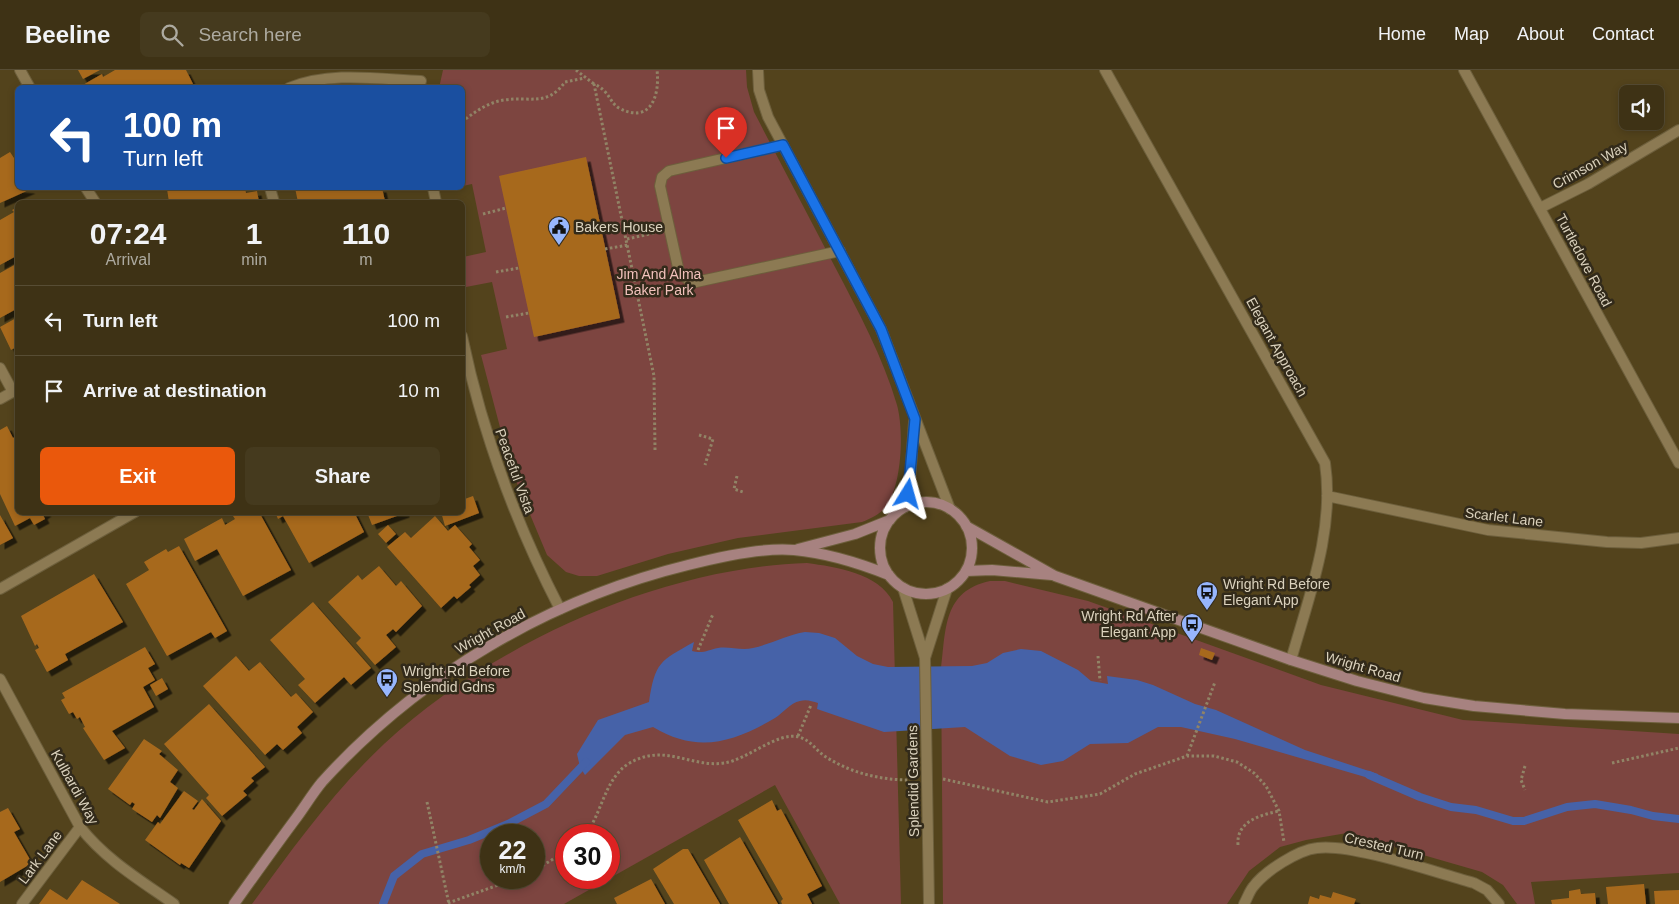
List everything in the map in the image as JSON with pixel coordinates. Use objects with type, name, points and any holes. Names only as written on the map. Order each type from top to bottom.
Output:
[{"type":"street","points":[[20,70],[28,85]]},
{"type":"street","points":[[299,85],[320,79],[345,77],[420,84],[426,70]]},
{"type":"street","points":[[758,70],[760,90],[768,118],[881,329],[950,509],[966,526],[972,548],[966,571],[958,582],[947,589],[925,594],[903,588],[890,575],[882,559],[880,546],[883,532],[890,520],[905,507],[920,503],[935,503],[950,509]]},
{"type":"street","name":"Elegant Approach","points":[[1105,70],[1325,463],[1326,524],[1291,660]]},
{"type":"street","name":"Turtledove Road","points":[[1464,70],[1678,461]]},
{"type":"street","name":"Crimson Way","points":[[1540,208],[1588,184],[1679,130]]},
{"type":"street","points":[[783,145],[669,171],[662,177],[660,186],[679,272],[688,280],[696,282],[840,250]]},
{"type":"street","name":"Peaceful Vista","points":[[465,363],[467,381],[505,490],[538,567],[560,609]]},
{"type":"street","points":[[0,368],[15,391],[0,399]]},
{"type":"street","points":[[905,507],[910,481],[915,419]]},
{"type":"street","name":"Scarlet Lane","points":[[1327,496],[1488,530],[1607,542],[1641,543],[1679,538]]},
{"type":"street","points":[[0,589],[130,515]]},
{"type":"street","name":"Wright Road","points":[[234,904],[322,783],[392,715],[461,663],[560,609],[646,575],[713,559],[794,550],[855,534],[890,520]]},
{"type":"street","name":"Wright Road","points":[[966,526],[1055,576],[1291,660],[1357,681],[1424,698],[1474,706],[1566,714],[1679,718]]},
{"type":"street","name":"Wright Road","points":[[794,550],[856,562],[890,575]]},
{"type":"street","name":"Wright Road","points":[[966,571],[992,570],[1055,576]]},
{"type":"street","name":"Splendid Gardens","points":[[903,588],[925,658],[928,904]]},
{"type":"street","name":"Splendid Gardens","points":[[925,658],[947,589]]},
{"type":"street","name":"Kulbardi Way","points":[[0,679],[80,827],[94,845],[111,860],[174,904]]},
{"type":"street","name":"Lark Lane","points":[[22,904],[80,827]]},
{"type":"street","name":"Crested Turn","points":[[1244,904],[1253,887],[1268,872],[1286,860],[1317,848],[1340,848],[1368,854],[1474,883],[1488,890],[1499,904]]},
{"type":"path","points":[[576,70],[594,84],[605,88],[619,108],[629,112],[645,110],[652,105],[657,96],[657,70]]},
{"type":"path","points":[[465,120],[492,103],[503,100],[539,100],[559,90],[565,82],[585,78]]},
{"type":"path","points":[[594,84],[654,376],[655,450]]},
{"type":"path","points":[[483,214],[506,208]]},
{"type":"path","points":[[627,239],[669,230]]},
{"type":"path","points":[[605,249],[628,245]]},
{"type":"path","points":[[496,272],[519,268]]},
{"type":"path","points":[[506,317],[529,313]]},
{"type":"path","points":[[699,435],[713,439],[705,465]]},
{"type":"path","points":[[737,476],[734,489],[743,492]]},
{"type":"path","points":[[698,650],[713,614]]},
{"type":"path","points":[[1098,656],[1100,681]]},
{"type":"path","points":[[1187,756],[1215,682]]},
{"type":"path","points":[[798,736],[812,706]]},
{"type":"path","points":[[1612,763],[1672,748],[1679,748]]},
{"type":"path","points":[[1525,766],[1521,780],[1525,790]]},
{"type":"path","points":[[427,802],[448,904],[488,889]]},
{"type":"path","points":[[1238,844],[1238,836],[1248,823],[1279,811]]},
{"type":"green space","name":"Jim And Alma Baker Park","points":[[443,70],[746,70],[747,87],[754,112],[861,317],[885,369],[897,405],[901,428],[899,470],[892,495],[882,511],[862,522],[738,538],[668,554],[597,576],[579,576],[566,572],[547,555],[511,469],[481,355],[507,349],[492,282],[466,287],[465,257],[486,252],[472,184],[465,186],[465,85],[440,85]]},
{"type":"green space","points":[[807,563],[856,573],[878,584],[893,602],[901,904],[840,904],[775,785],[620,872],[620,824],[555,824],[555,889],[591,889],[564,904],[252,904],[314,821],[348,781],[384,744],[427,708],[475,674],[526,644],[580,618],[637,596],[694,579],[751,568]]},
{"type":"green space","points":[[990,581],[1005,581],[1088,601],[1321,685],[1463,720],[1679,734],[1679,873],[1531,882],[1535,904],[1517,904],[1503,885],[1482,872],[1347,833],[1306,840],[1280,847],[1249,871],[1227,904],[943,904],[941,669],[946,626],[955,603],[963,593],[975,586]]},
{"type":"water","points":[[805,632],[819,633],[835,638],[857,656],[873,664],[888,667],[972,666],[987,663],[1003,653],[1021,649],[1041,651],[1078,670],[1091,681],[1108,684],[1107,676],[1137,680],[1153,685],[1195,704],[1216,710],[1305,750],[1378,774],[1378,778],[1372,779],[1235,739],[1181,727],[1158,727],[1128,743],[1090,744],[1063,761],[1041,765],[1010,756],[965,727],[884,732],[817,709],[818,703],[804,700],[796,702],[775,718],[760,726],[730,739],[716,742],[685,740],[653,727],[625,735],[585,775],[580,767],[577,754],[598,720],[649,702],[657,670],[673,654],[694,642],[692,651],[696,652],[718,648],[749,649]]},
{"type":"building","points":[[78,70],[100,70],[83,79]]},
{"type":"building","points":[[115,70],[186,70],[194,85],[83,85],[102,74],[103,77]]},
{"type":"building","points":[[10,152],[15,160],[15,190],[29,190],[0,203],[0,158]]},
{"type":"building","name":"Bakers House","points":[[586,157],[620,318],[534,337],[499,176]]},
{"type":"building","points":[[167,190],[245,190],[246,193],[257,191],[259,200],[169,200]]},
{"type":"building","points":[[295,190],[382,190],[385,200],[315,199],[298,200]]},
{"type":"building","points":[[15,208],[15,257],[0,265],[0,220],[14,212],[12,210]]},
{"type":"building","points":[[15,265],[15,310],[0,318],[0,273]]},
{"type":"building","points":[[15,319],[15,348],[11,350],[0,327]]},
{"type":"building","points":[[7,426],[13,438],[15,437],[15,515],[43,515],[45,519],[34,525],[30,518],[15,526],[0,494],[0,430]]},
{"type":"building","points":[[473,496],[479,513],[445,526],[442,515],[465,515],[465,499]]},
{"type":"building","points":[[0,515],[13,538],[0,545]]},
{"type":"building","points":[[232,515],[261,515],[291,570],[243,596],[217,549],[195,561],[184,539],[222,518],[225,525],[235,519]]},
{"type":"building","points":[[276,515],[356,515],[364,532],[309,563],[283,516],[278,519]]},
{"type":"building","points":[[368,515],[400,515],[372,525]]},
{"type":"building","points":[[435,516],[448,531],[455,525],[472,544],[469,547],[480,560],[473,566],[480,575],[469,585],[471,587],[457,599],[454,596],[441,608],[387,547],[405,532],[411,538]]},
{"type":"building","points":[[388,525],[396,534],[386,543],[378,534]]},
{"type":"building","points":[[179,546],[227,631],[215,638],[211,632],[167,656],[126,584],[149,570],[144,562],[166,549],[168,552]]},
{"type":"building","points":[[379,566],[396,586],[401,581],[422,606],[396,632],[393,629],[386,635],[396,647],[375,665],[356,643],[361,638],[328,602],[358,575],[362,580]]},
{"type":"building","points":[[94,574],[123,622],[65,654],[68,660],[47,672],[35,650],[39,648],[37,644],[35,646],[21,616]]},
{"type":"building","points":[[313,602],[371,668],[351,685],[344,677],[315,703],[298,685],[305,679],[270,640]]},
{"type":"building","points":[[145,647],[155,664],[148,668],[155,680],[143,687],[154,707],[112,731],[125,748],[104,760],[83,728],[85,727],[80,717],[77,719],[73,712],[69,714],[61,700],[65,698],[62,693]]},
{"type":"building","points":[[1201,648],[1215,653],[1212,660],[1199,655]]},
{"type":"building","points":[[236,656],[249,671],[260,662],[291,697],[296,693],[313,712],[297,727],[302,733],[283,750],[277,744],[265,755],[203,686]]},
{"type":"building","points":[[162,678],[168,689],[156,696],[150,685]]},
{"type":"building","points":[[209,704],[265,767],[251,778],[254,781],[243,791],[247,795],[222,816],[206,798],[209,795],[164,744]]},
{"type":"building","points":[[144,739],[162,751],[159,754],[178,770],[170,782],[178,788],[160,818],[157,815],[152,822],[132,809],[135,804],[132,802],[130,805],[108,789]]},
{"type":"building","points":[[184,791],[198,801],[192,809],[194,810],[202,799],[221,821],[189,868],[181,863],[180,865],[145,840],[158,822],[160,824]]},
{"type":"building","points":[[772,800],[777,811],[781,809],[822,886],[807,894],[812,904],[782,904],[781,901],[783,899],[738,820]]},
{"type":"building","points":[[8,808],[20,829],[14,832],[32,863],[0,882],[0,812]]},
{"type":"building","points":[[740,837],[778,904],[729,904],[704,860]]},
{"type":"building","points":[[683,849],[688,849],[720,904],[674,904],[653,869]]},
{"type":"building","points":[[651,879],[665,904],[617,904],[614,898]]},
{"type":"building","points":[[82,880],[120,904],[39,904],[50,889],[67,900]]},
{"type":"building","points":[[1644,884],[1646,904],[1608,904],[1606,887]]},
{"type":"building","points":[[1580,889],[1581,894],[1595,893],[1596,904],[1552,904],[1551,900],[1569,898],[1569,891]]},
{"type":"building","points":[[1679,890],[1679,904],[1655,904],[1654,891]]},
{"type":"building","points":[[1333,892],[1356,899],[1354,904],[1308,904],[1310,896],[1319,899],[1320,895],[1331,898]]},
{"type":"waterway","points":[[383,904],[394,876],[422,854],[469,840],[508,824],[546,804],[586,762]]},
{"type":"waterway","points":[[1369,775],[1420,797],[1451,807],[1476,810],[1513,821],[1524,821],[1567,807],[1595,804],[1653,816],[1679,819]]},
{"type":"place","name":"Bakers House","points":[[559,246]]},
{"type":"place","name":"Wright Rd Before Elegant App","points":[[1207,611]]},
{"type":"place","name":"Wright Rd After Elegant App","points":[[1192,643]]},
{"type":"place","name":"Wright Rd Before Splendid Gdns","points":[[387,698]]},
{"type":"route","points":[[726,158],[783,145],[840,250],[881,329],[915,419],[908,494]]}]
